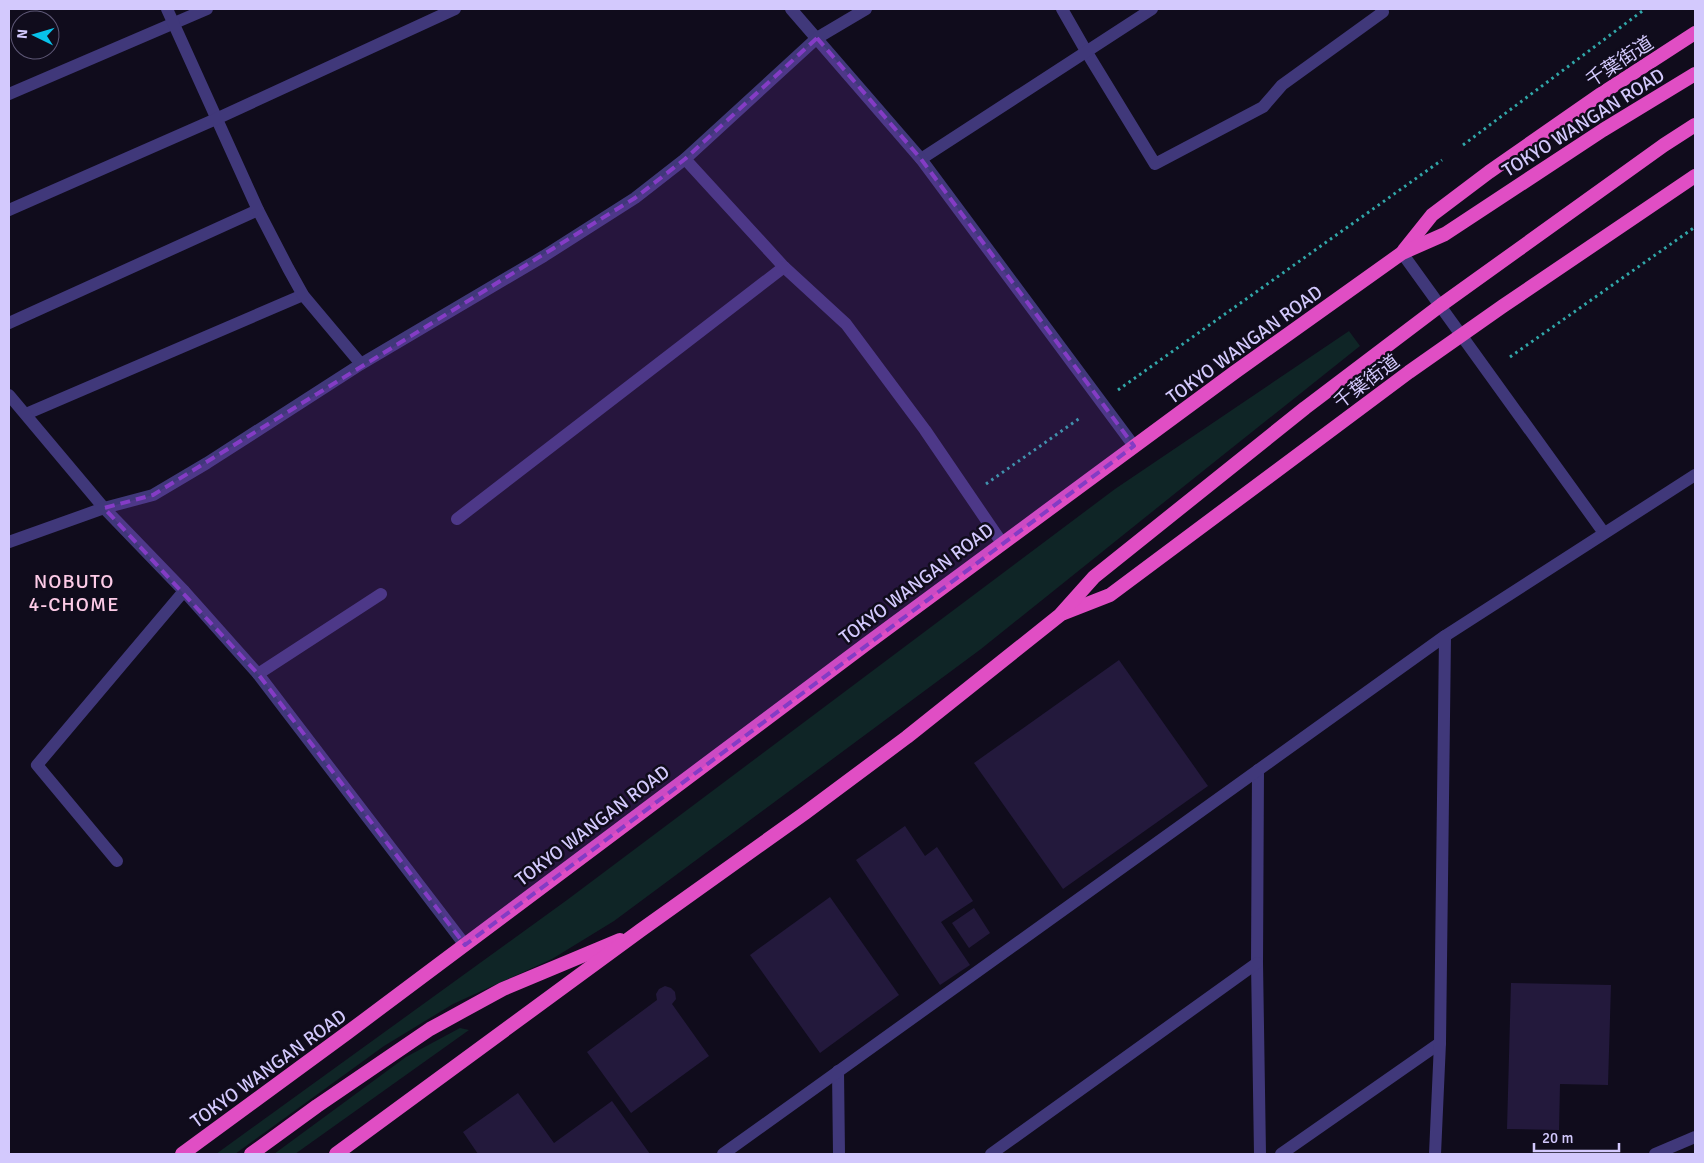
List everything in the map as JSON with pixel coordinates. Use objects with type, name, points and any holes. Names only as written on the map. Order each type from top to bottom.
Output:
[{"type":"highway","name":"千葉街道","points":[[1402,253],[1432,215],[1601,94],[1695,33]]},
{"type":"highway","name":"TOKYO WANGAN ROAD","points":[[182,1154],[1002,543],[1402,253],[1445,234],[1603,130],[1695,74]]},
{"type":"highway","points":[[336,1154],[907,737],[1060,615],[1094,577],[1305,408],[1441,305],[1664,145],[1695,125]]},
{"type":"highway","name":"千葉街道","points":[[1060,615],[1110,595],[1409,372],[1695,176]]},
{"type":"highway","points":[[250,1154],[430,1029],[503,989],[641,930]]},
{"type":"street","points":[[168,9],[258,210],[303,295],[361,364]]},
{"type":"street","points":[[9,94],[207,9]]},
{"type":"street","points":[[9,210],[216,119],[455,9]]},
{"type":"street","points":[[790,9],[921,159],[1134,446]]},
{"type":"street","points":[[9,542],[104,508],[153,496],[361,364],[544,256],[635,198],[685,160],[817,38],[866,9]]},
{"type":"street","points":[[1062,9],[1155,164],[1263,107],[1282,85],[1383,12],[1381,9]]},
{"type":"street","points":[[921,159],[1152,9]]},
{"type":"street","points":[[685,160],[784,267],[846,324],[925,430],[1002,543]]},
{"type":"street","points":[[9,323],[258,210]]},
{"type":"street","points":[[1402,253],[1604,533]]},
{"type":"street","points":[[457,519],[784,267]]},
{"type":"street","points":[[26,414],[303,295]]},
{"type":"street","points":[[9,395],[104,508],[184,591],[258,674],[465,944]]},
{"type":"street","points":[[723,1154],[1444,636],[1695,475]]},
{"type":"street","points":[[117,861],[37,765],[184,591]]},
{"type":"street","points":[[258,674],[381,594]]},
{"type":"street","points":[[1435,1154],[1440,1043],[1444,636]]},
{"type":"street","points":[[1258,770],[1257,964],[1260,1154]]},
{"type":"street","points":[[990,1154],[1257,964]]},
{"type":"street","points":[[1281,1154],[1440,1043]]},
{"type":"street","points":[[838,1071],[839,1154]]},
{"type":"street","points":[[1655,1154],[1695,1138]]},
{"type":"path","points":[[1463,145],[1645,9]]},
{"type":"path","points":[[1112,395],[1442,160]]},
{"type":"path","points":[[1510,357],[1695,227]]},
{"type":"path","points":[[984,486],[1080,418]]},
{"type":"highlighted area","points":[[817,38],[921,159],[1134,446],[465,945],[258,674],[104,508],[153,495],[635,198],[685,159]]},
{"type":"green space","points":[[1349,331],[1360,346],[981,649],[614,921],[552,959],[453,1004],[384,1046],[235,1154],[216,1154],[567,900],[1115,489]]},
{"type":"green space","points":[[460,1028],[469,1030],[295,1154],[274,1154],[406,1057]]},
{"type":"building","points":[[1119,660],[1208,786],[1063,889],[974,763]]},
{"type":"building","points":[[905,826],[925,856],[937,847],[973,901],[941,922],[970,965],[940,985],[856,860]]},
{"type":"building","points":[[830,897],[899,995],[820,1053],[750,955]]},
{"type":"building","points":[[974,908],[990,933],[969,948],[952,923]]},
{"type":"building","points":[[1511,983],[1611,985],[1608,1085],[1560,1084],[1559,1130],[1507,1129]]},
{"type":"building","points":[[665,986],[675,992],[676,999],[672,1004],[709,1056],[631,1113],[587,1052],[657,1000],[656,994],[659,989]]},
{"type":"building","points":[[518,1093],[554,1143],[612,1101],[650,1154],[478,1154],[463,1132]]},
{"type":"district","name":"NOBUTO 4-CHOME","points":[[74,592]]}]
